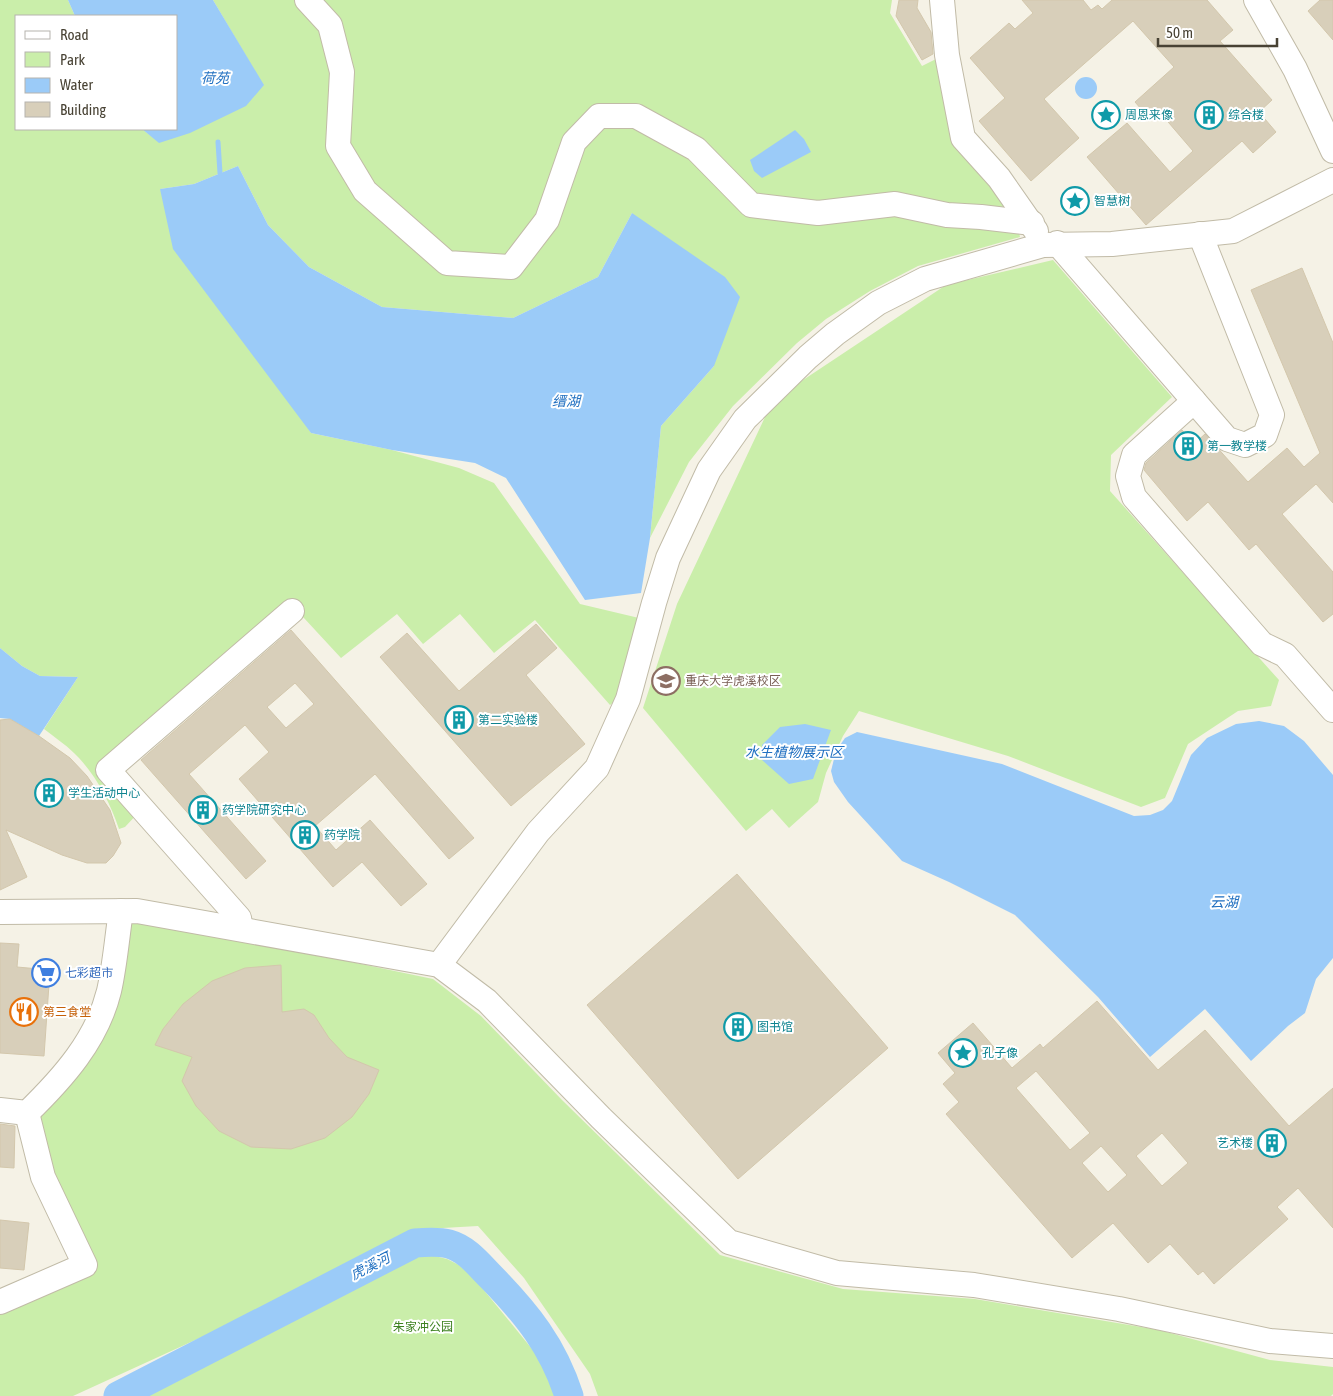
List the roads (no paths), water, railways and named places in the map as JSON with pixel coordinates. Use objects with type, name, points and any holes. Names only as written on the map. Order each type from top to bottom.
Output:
[{"type":"lane","points":[[307,0],[330,25],[342,72],[338,146],[365,191],[447,263],[511,267],[547,220],[574,142],[599,116],[636,116],[696,149],[751,205],[818,213],[895,204],[947,215],[1032,223]]},
{"type":"lane","points":[[942,0],[947,55],[963,138],[999,178],[1050,244],[1227,440],[1245,445],[1265,435],[1272,415],[1200,234]]},
{"type":"lane","points":[[1256,0],[1295,70],[1333,151]]},
{"type":"lane","points":[[438,965],[538,832],[597,768],[628,699],[668,558],[709,470],[745,419],[808,357],[835,334],[878,303],[925,279],[1050,244],[1112,244],[1233,231],[1333,180]]},
{"type":"lane","points":[[1194,402],[1134,455],[1128,476],[1134,497],[1262,644],[1285,655],[1333,710]]},
{"type":"lane","points":[[242,930],[239,918],[108,770],[292,611]]},
{"type":"lane","points":[[27,1113],[59,1082],[92,1036],[109,991],[121,911]]},
{"type":"lane","points":[[0,912],[137,911],[438,965],[487,1001],[601,1118],[729,1242],[837,1273],[974,1285],[1119,1309],[1270,1341],[1333,1346]]},
{"type":"lane","points":[[0,1110],[27,1113]]},
{"type":"lane","points":[[0,1302],[84,1265],[43,1177],[27,1113]]},
{"type":"water","name":"荷苑","points":[[68,0],[213,0],[264,85],[246,106],[190,133],[159,143],[143,130],[178,130],[178,15],[75,15]]},
{"type":"water","points":[[1086,77],[1094,80],[1097,88],[1094,96],[1086,99],[1078,96],[1075,88],[1078,80]]},
{"type":"water","points":[[795,130],[804,139],[811,152],[762,178],[754,171],[750,160]]},
{"type":"water","name":"缙湖","points":[[238,166],[268,225],[309,267],[382,307],[513,318],[598,277],[632,213],[725,277],[740,297],[714,366],[661,426],[650,538],[641,593],[585,600],[506,478],[475,463],[392,450],[311,433],[173,249],[160,189],[194,184]]},
{"type":"water","points":[[0,648],[22,666],[40,676],[78,677],[39,736],[10,719],[0,718]]},
{"type":"water","name":"云湖","points":[[1259,721],[1284,726],[1304,741],[1333,775],[1333,958],[1316,979],[1305,1013],[1288,1026],[1251,1061],[1205,1009],[1150,1057],[1098,997],[1015,915],[902,861],[848,802],[834,782],[831,771],[836,751],[845,738],[857,732],[1002,764],[1134,816],[1150,815],[1163,810],[1172,801],[1191,755],[1207,738],[1236,724]]},
{"type":"water","name":"水生植物展示区","points":[[805,724],[831,730],[813,779],[789,784],[762,760],[762,745],[780,727]]},
{"type":"waterway","points":[[218,142],[220,173]]},
{"type":"waterway","name":"虎溪河","points":[[118,1396],[415,1243],[432,1242],[449,1244],[467,1253],[516,1304],[547,1346],[563,1378],[569,1396]]},
{"type":"place","name":"周恩来像","points":[[1106,115]]},
{"type":"place","name":"综合楼","points":[[1209,115]]},
{"type":"place","name":"智慧树","points":[[1075,201]]},
{"type":"place","name":"第一教学楼","points":[[1188,446]]},
{"type":"place","name":"重庆大学虎溪校区","points":[[666,681]]},
{"type":"place","name":"第二实验楼","points":[[459,720]]},
{"type":"place","name":"学生活动中心","points":[[49,793]]},
{"type":"place","name":"药学院研究中心","points":[[203,810]]},
{"type":"place","name":"药学院","points":[[305,835]]},
{"type":"place","name":"七彩超市","points":[[46,973]]},
{"type":"place","name":"第三食堂","points":[[24,1012]]},
{"type":"place","name":"图书馆","points":[[738,1027]]},
{"type":"place","name":"孔子像","points":[[963,1053]]},
{"type":"place","name":"艺术楼","points":[[1272,1143]]},
{"type":"park label","name":"朱家冲公园","points":[[423,1327]]}]
